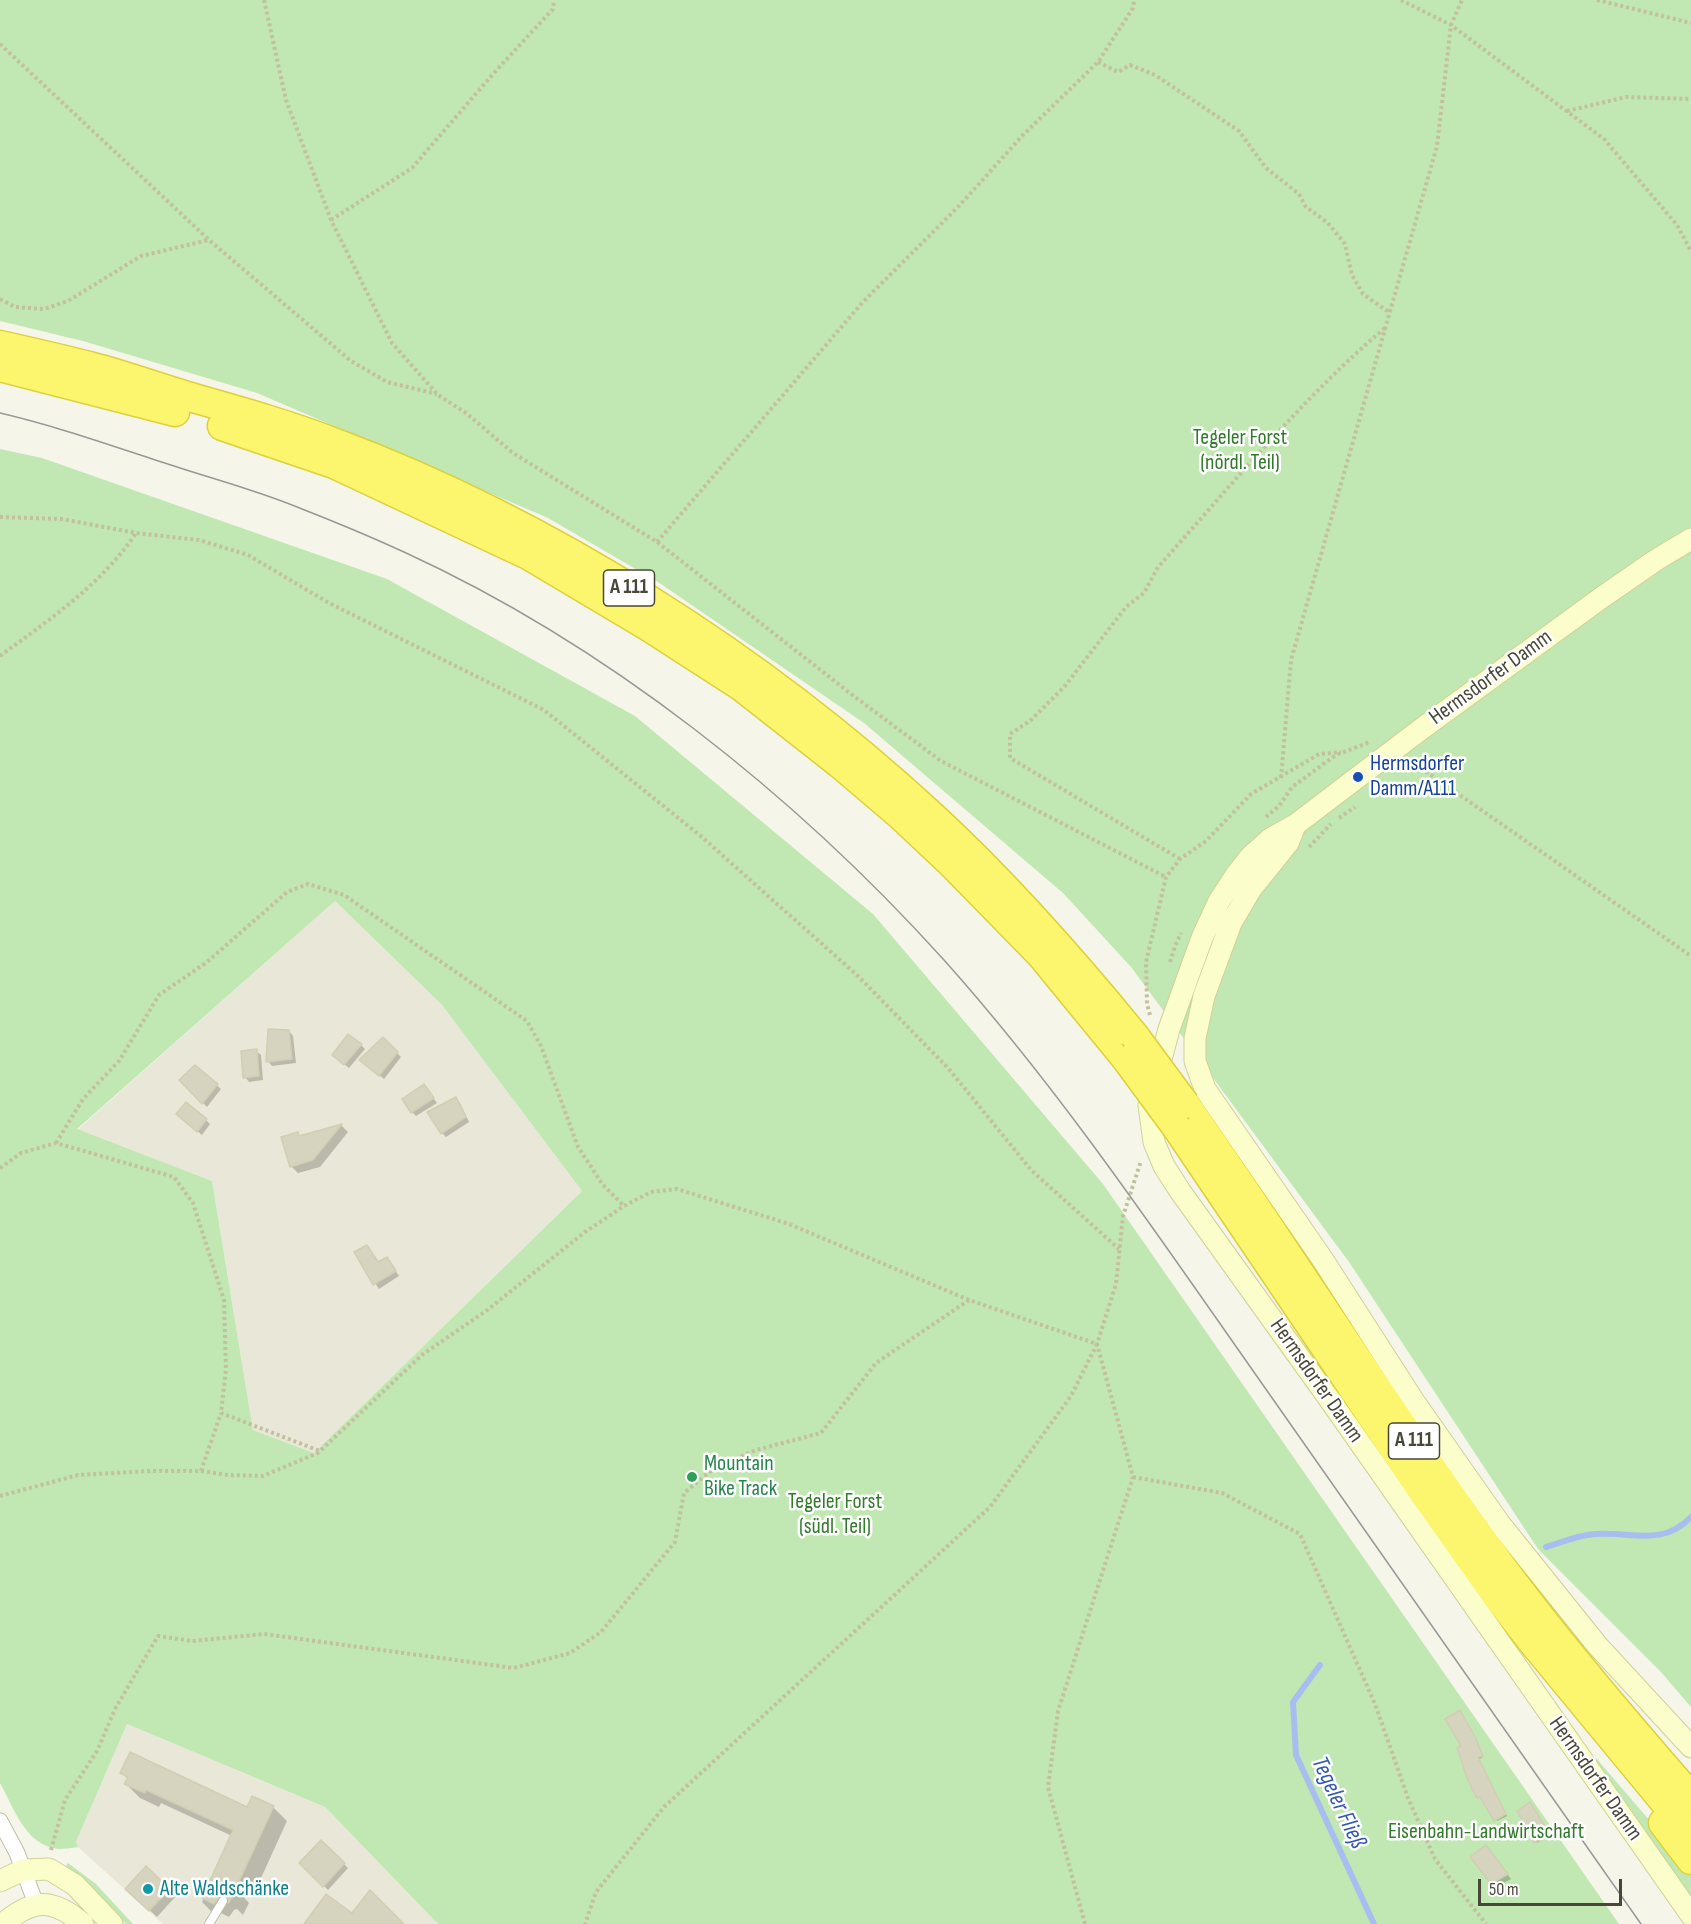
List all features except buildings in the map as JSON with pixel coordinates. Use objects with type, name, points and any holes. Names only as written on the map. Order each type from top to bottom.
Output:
[{"type":"highway","name":"A 111","points":[[0,345],[96,367],[275,421],[336,443],[422,479],[499,515],[648,599],[757,672],[896,783],[995,876],[1039,923],[1138,1040],[1181,1116],[1423,1492],[1530,1639],[1691,1834]]},
{"type":"highway","name":"A 111","points":[[0,367],[163,408],[250,434],[334,464],[528,555],[649,627],[742,687],[840,764],[900,814],[1041,955],[1138,1040]]},
{"type":"highway","name":"A 111","points":[[1181,1116],[1500,1564],[1629,1726],[1686,1790]]},
{"type":"highway","points":[[1530,1639],[1582,1718],[1691,1860]]},
{"type":"main road","name":"Hermsdorfer Damm","points":[[1691,539],[1601,598],[1420,730],[1295,825],[1270,839],[1250,857],[1219,901],[1202,938],[1169,1029],[1149,1105],[1154,1142],[1164,1166],[1209,1234],[1224,1251],[1332,1403],[1691,1915]]},
{"type":"main road","name":"Hermsdorfer Damm","points":[[1295,825],[1288,843],[1251,889],[1231,923],[1204,996],[1195,1038],[1195,1061],[1205,1089],[1323,1260],[1413,1400],[1500,1524],[1597,1645],[1691,1747]]},
{"type":"main road","points":[[0,1881],[23,1870],[49,1869],[82,1891],[112,1924]]},
{"type":"main road","points":[[3,1924],[13,1915],[36,1904],[47,1903],[68,1911],[83,1924]]},
{"type":"street","points":[[0,1821],[36,1904]]},
{"type":"lane","points":[[209,1924],[223,1901]]},
{"type":"path","points":[[264,0],[286,100],[331,220],[392,343],[438,395]]},
{"type":"path","points":[[331,220],[411,168],[553,9],[554,0]]},
{"type":"path","points":[[657,542],[862,303],[959,206],[1023,135],[1098,62],[1133,8],[1134,0]]},
{"type":"path","points":[[1401,0],[1451,25],[1604,138],[1677,225],[1691,251]]},
{"type":"path","points":[[1281,778],[1291,660],[1437,146],[1451,25],[1462,0]]},
{"type":"path","points":[[1597,0],[1691,22]]},
{"type":"path","points":[[0,44],[209,240],[351,361],[387,382],[438,395],[466,412],[513,453],[657,542],[855,697],[941,761],[1166,877]]},
{"type":"path","points":[[1098,62],[1118,72],[1130,65],[1155,75],[1239,131],[1266,168],[1299,194],[1306,207],[1328,223],[1345,244],[1352,275],[1363,294],[1390,313]]},
{"type":"path","points":[[1567,112],[1626,97],[1691,99]]},
{"type":"path","points":[[0,299],[15,307],[44,309],[68,301],[141,256],[209,240]]},
{"type":"path","points":[[1179,859],[1010,758],[1010,734],[1030,721],[1065,686],[1126,607],[1144,593],[1158,567],[1322,387],[1353,355],[1386,327]]},
{"type":"path","points":[[0,517],[62,519],[199,540],[248,555],[329,603],[544,710],[702,837],[859,977],[948,1068],[1032,1171],[1119,1249]]},
{"type":"path","points":[[0,656],[69,605],[122,554],[136,532]]},
{"type":"path","points":[[1138,1040],[1147,1004],[1146,962],[1166,877],[1179,859],[1206,841],[1251,794],[1320,754],[1344,752],[1317,769]]},
{"type":"path","points":[[1404,756],[1691,956]]},
{"type":"path","points":[[1302,854],[1334,822],[1358,804]]},
{"type":"path","points":[[56,1143],[83,1099],[119,1060],[159,995],[207,962],[286,891],[308,884],[344,895],[527,1021],[541,1046],[578,1147],[603,1185],[624,1206]]},
{"type":"path","points":[[0,1168],[21,1153],[56,1143],[174,1177],[193,1203],[224,1300],[226,1369],[221,1413],[201,1471]]},
{"type":"path","points":[[585,1924],[596,1892],[664,1807],[990,1507],[1071,1396],[1097,1344],[1116,1284],[1122,1216],[1140,1162],[1144,1159]]},
{"type":"path","points":[[0,1496],[78,1475],[201,1471],[228,1475],[263,1476],[320,1451],[423,1354],[486,1311],[585,1232],[624,1206],[651,1192],[677,1189],[789,1224],[969,1300],[1097,1344]]},
{"type":"path","points":[[51,1850],[64,1800],[97,1750],[115,1709],[158,1636],[192,1641],[264,1634],[514,1668],[570,1653],[601,1632],[675,1542],[684,1493],[717,1466],[756,1450],[821,1433],[876,1363],[969,1300]]},
{"type":"path","points":[[1085,1924],[1048,1787],[1058,1711],[1132,1477],[1097,1344]]},
{"type":"path","points":[[221,1413],[320,1451]]},
{"type":"path","points":[[1132,1477],[1222,1493],[1300,1534],[1375,1704],[1408,1798],[1435,1859],[1486,1924]]},
{"type":"shaded area","points":[[335,901],[442,1005],[582,1191],[314,1453],[253,1430],[212,1181],[77,1130]]},
{"type":"shaded area","points":[[127,1724],[325,1807],[438,1924],[163,1924],[78,1847],[76,1842]]},
{"type":"green space","name":"Tegeler Forst (nördl. Teil)","points":[[0,0],[1691,0],[1691,1707],[1661,1672],[1538,1549],[1349,1262],[1131,967],[1063,893],[864,723],[658,582],[548,518],[257,393],[83,341],[0,321]]},
{"type":"green space","name":"Tegeler Forst (südl. Teil)","points":[[0,449],[42,458],[387,579],[635,716],[873,914],[1103,1184],[1619,1924],[438,1924],[325,1807],[127,1724],[76,1842],[78,1847],[58,1849],[37,1841],[22,1824],[0,1783]],"holes":[[[335,901],[442,1005],[582,1191],[314,1453],[253,1430],[212,1181],[77,1129]]]},
{"type":"green space","points":[[1596,1758],[1691,1872],[1691,1899],[1594,1761]]},
{"type":"green space","points":[[68,1863],[96,1884],[133,1924],[126,1924],[95,1890],[66,1866]]},
{"type":"waterway","name":"Tegeler Fließ","points":[[1546,1547],[1587,1535],[1642,1536],[1667,1533],[1691,1517]]},
{"type":"waterway","name":"Tegeler Fließ","points":[[1320,1665],[1293,1702],[1296,1755],[1374,1924]]},
{"type":"tram line","points":[[0,413],[67,431],[282,501],[391,546],[479,589],[553,632],[625,678],[761,783],[825,840],[944,960],[1070,1114],[1187,1276],[1641,1924]]},
{"type":"place","name":"Hermsdorfer Damm/A111","points":[[1358,777]]},
{"type":"place","name":"Mountain Bike Track","points":[[692,1477]]},
{"type":"place","name":"Alte Waldschänke","points":[[148,1889]]},
{"type":"park label","name":"Eisenbahn-Landwirtschaft","points":[[1486,1832]]}]
